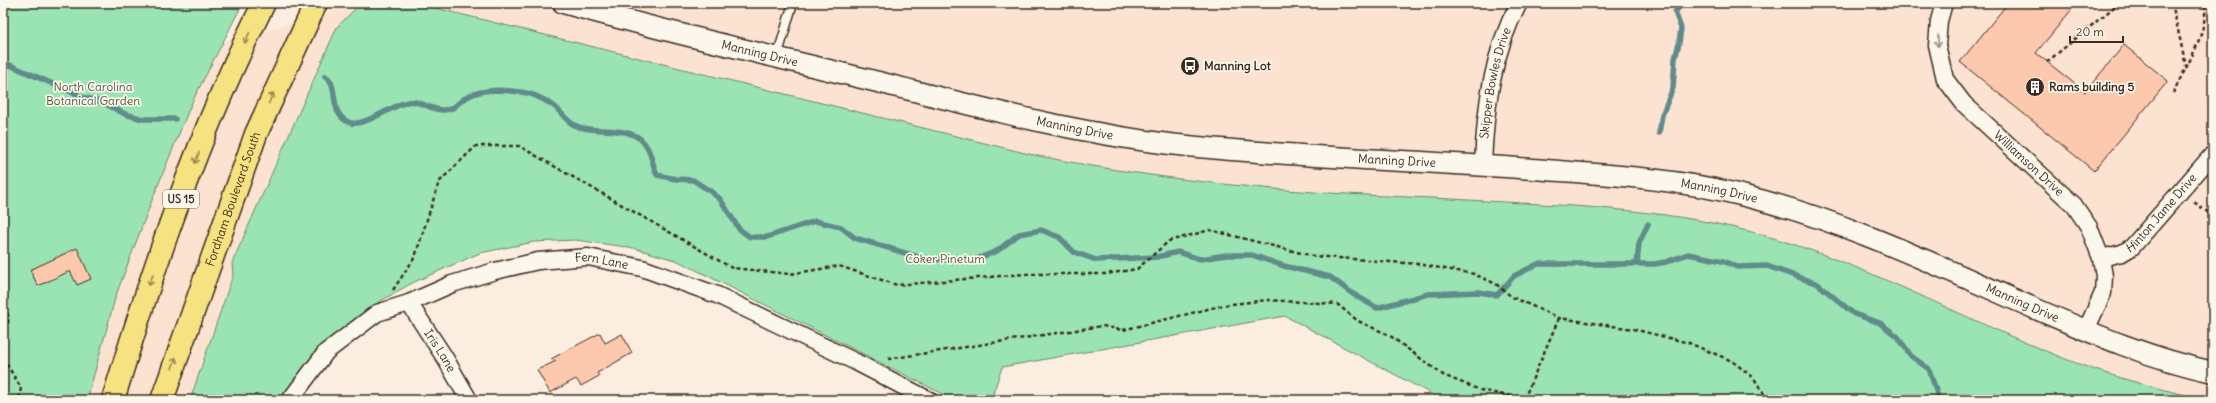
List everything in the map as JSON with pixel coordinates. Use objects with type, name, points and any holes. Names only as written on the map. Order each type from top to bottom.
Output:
[{"type":"highway","name":"US 15","points":[[113,400],[140,310],[176,212],[216,109],[264,3]]},
{"type":"highway","name":"Fordham Boulevard South","points":[[162,400],[256,134],[316,3]]},
{"type":"street","name":"Manning Drive","points":[[563,3],[638,24],[1022,118],[1123,138],[1282,154],[1624,176],[1682,183],[1741,194],[1808,214],[1878,239],[2125,347],[2171,362],[2213,372]]},
{"type":"street","name":"Skipper Bowles Drive","points":[[1483,166],[1489,92],[1504,36],[1519,3]]},
{"type":"street","name":"Williamson Drive","points":[[1944,3],[1939,21],[1937,45],[1946,79],[1964,104],[2074,205],[2089,227],[2101,258],[2104,276],[2103,293],[2086,330]]},
{"type":"street","name":"Hinton Jame Drive","points":[[2101,258],[2122,253],[2132,247],[2213,154]]},
{"type":"street","name":"Fern Lane","points":[[290,400],[326,352],[377,313],[409,303],[452,284],[495,271],[538,261],[588,257],[642,268],[717,295],[856,362],[929,400]]},
{"type":"street","name":"Iris Lane","points":[[409,303],[445,358],[469,400]]},
{"type":"lane","points":[[777,57],[793,3]]},
{"type":"path","points":[[2047,62],[2119,3]]},
{"type":"path","points":[[2172,3],[2186,66]]},
{"type":"path","points":[[2173,93],[2195,49],[2206,16],[2205,3]]},
{"type":"path","points":[[377,313],[415,257],[439,182],[476,146],[519,146],[732,268],[790,274],[839,266],[897,285],[1024,274],[1106,274],[1137,269],[1169,240],[1210,230],[1313,256],[1418,264],[1474,274],[1496,284],[1512,297],[1559,318],[1633,329],[1689,343],[1732,361],[1753,377],[1768,400]]},
{"type":"path","points":[[2180,192],[2213,216]]},
{"type":"path","points":[[885,359],[914,356],[1102,326],[1123,330],[1224,305],[1267,300],[1296,300],[1337,304],[1358,321],[1389,335],[1443,375],[1480,390],[1528,400]]},
{"type":"path","points":[[3,307],[7,311],[9,323],[3,335]]},
{"type":"path","points":[[1524,400],[1559,318]]},
{"type":"path","points":[[3,358],[21,388],[19,400]]},
{"type":"shaded area","points":[[3,3],[210,45],[334,11],[339,3],[2213,3],[2213,400],[1450,400],[1437,397],[1285,316],[1002,367],[991,400],[955,400],[678,261],[634,248],[575,240],[534,242],[480,253],[397,291],[359,317],[287,400],[3,400]]},
{"type":"green space","name":"North Carolina Botanical Garden","points":[[3,3],[243,3],[192,102],[154,195],[116,295],[87,400],[3,400]]},
{"type":"green space","name":"Coker Pinetum","points":[[366,3],[415,3],[1029,154],[1117,170],[1205,182],[1288,190],[1627,210],[1697,220],[1731,227],[1776,239],[1820,254],[1906,289],[2033,346],[2092,369],[2156,388],[2205,400],[1450,400],[1437,397],[1285,316],[1002,367],[991,400],[955,400],[678,261],[634,248],[575,240],[534,242],[480,253],[414,282],[377,303],[359,317],[287,400],[190,400],[233,275],[232,263],[337,27],[356,8]]},
{"type":"building","name":"Rams building 5","points":[[2008,3],[2077,3],[2036,53],[2085,92],[2124,45],[2168,81],[2094,171],[1960,62]]},
{"type":"building","points":[[77,248],[91,279],[77,285],[70,271],[38,286],[30,270]]},
{"type":"building","points":[[600,333],[605,343],[622,334],[632,353],[597,373],[599,376],[581,386],[576,379],[550,393],[537,370],[556,361],[551,359]]},
{"type":"waterway","points":[[1659,133],[1662,115],[1673,88],[1675,59],[1681,28],[1675,12],[1683,3]]},
{"type":"waterway","points":[[3,62],[85,98],[102,102],[125,114],[143,119],[175,119]]},
{"type":"waterway","points":[[325,76],[330,80],[336,107],[339,113],[343,119],[351,123],[363,122],[399,105],[409,102],[419,103],[439,110],[448,110],[464,99],[480,92],[500,90],[533,95],[554,106],[568,121],[575,126],[587,129],[627,132],[643,141],[651,155],[657,175],[676,179],[693,180],[710,191],[720,199],[739,229],[750,237],[767,237],[815,221],[841,227],[855,238],[925,259],[974,260],[997,251],[1019,234],[1041,230],[1059,237],[1074,252],[1096,260],[1157,257],[1178,252],[1200,259],[1227,255],[1252,255],[1284,266],[1330,277],[1353,294],[1377,308],[1428,294],[1479,292],[1497,295],[1514,276],[1538,264],[1654,264],[1666,262],[1688,254],[1723,261],[1737,267],[1767,266],[1818,284],[1854,314],[1880,323],[1898,337],[1911,356],[1929,369],[1939,400]]},
{"type":"waterway","points":[[1637,264],[1639,243],[1648,224]]},
{"type":"place","name":"Manning Lot","points":[[1190,66]]},
{"type":"place","name":"Rams building 5","points":[[2035,87]]}]
